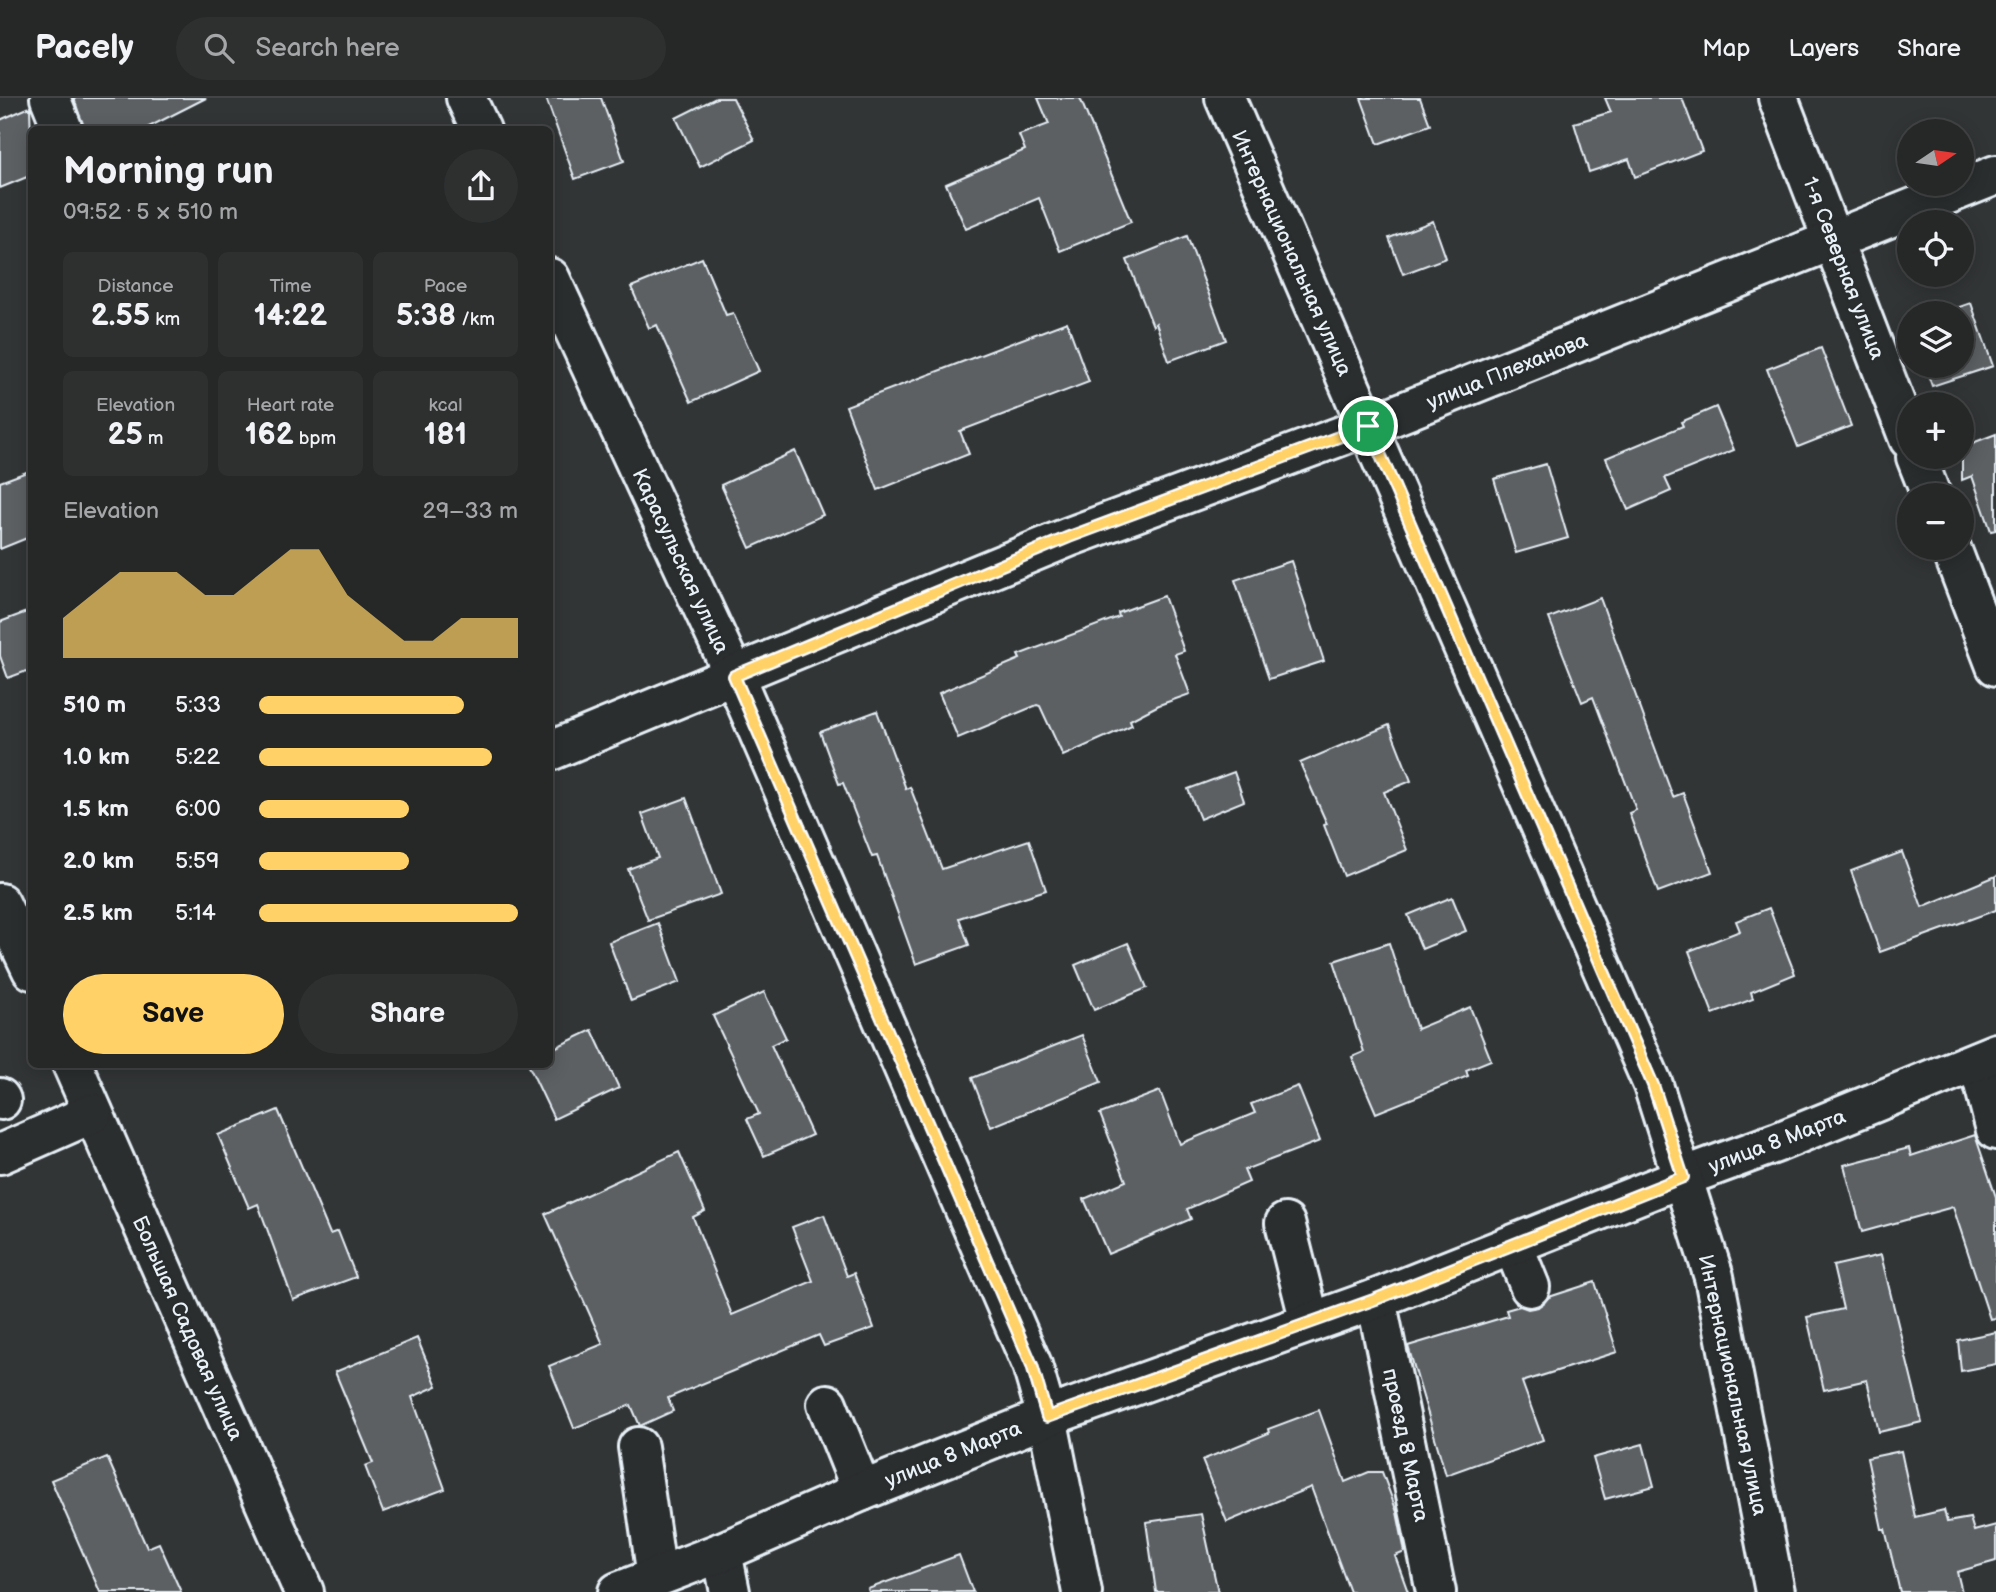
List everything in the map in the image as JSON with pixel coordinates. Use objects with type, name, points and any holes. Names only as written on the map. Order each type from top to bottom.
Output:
[{"type":"street","points":[[50,98],[61,126]]},
{"type":"street","points":[[466,98],[479,126]]},
{"type":"street","name":"Интернациональная улица","points":[[1225,98],[1653,1085],[1714,1277],[1775,1592]]},
{"type":"street","name":"1-я Северная улица","points":[[1778,98],[1897,407]]},
{"type":"street","name":"улица Плеханова","points":[[553,750],[1069,537],[1368,426],[1996,175]]},
{"type":"street","name":"Карасульская улица","points":[[553,284],[734,676],[1032,1365],[1047,1417],[1082,1592]]},
{"type":"street","points":[[1956,560],[1996,666]]},
{"type":"street","points":[[3,916],[28,961]]},
{"type":"street","points":[[1987,1057],[1996,1130]]},
{"type":"street","name":"улица 8 Марта","points":[[635,1587],[862,1491],[1047,1417],[1376,1299],[1987,1057]]},
{"type":"street","name":"Большая Садовая улица","points":[[74,1068],[303,1592]]},
{"type":"street","points":[[0,1154],[93,1113]]},
{"type":"street","points":[[1285,1223],[1310,1322]]},
{"type":"street","points":[[1513,1245],[1530,1287]]},
{"type":"street","name":"проезд 8 Марта","points":[[1376,1299],[1436,1592]]},
{"type":"street","points":[[827,1404],[862,1491]]},
{"type":"street","points":[[635,1587],[638,1447]]},
{"type":"street","points":[[722,1552],[730,1592]]},
{"type":"building","points":[[74,98],[206,98],[151,126],[83,126]]},
{"type":"building","points":[[546,98],[601,98],[624,161],[575,179]]},
{"type":"building","points":[[716,98],[733,98],[754,140],[700,167],[676,118]]},
{"type":"building","points":[[1038,98],[1080,98],[1131,222],[1060,251],[1039,198],[966,229],[946,184],[1025,150],[1019,135],[1049,124]]},
{"type":"building","points":[[1361,98],[1420,98],[1430,125],[1378,144]]},
{"type":"building","points":[[1605,98],[1682,98],[1702,151],[1635,177],[1629,159],[1589,172],[1574,123],[1611,112]]},
{"type":"building","points":[[30,107],[28,177],[0,188],[0,120]]},
{"type":"building","points":[[1433,221],[1446,258],[1403,274],[1389,238]]},
{"type":"building","points":[[1187,236],[1226,340],[1169,361],[1156,323],[1153,326],[1127,260]]},
{"type":"building","points":[[702,258],[726,315],[733,313],[759,371],[691,402],[657,325],[649,328],[631,287]]},
{"type":"building","points":[[1974,312],[1993,366],[1974,372]]},
{"type":"building","points":[[1067,322],[1089,382],[960,431],[969,454],[878,490],[846,406]]},
{"type":"building","points":[[1821,348],[1851,426],[1798,447],[1767,369]]},
{"type":"building","points":[[1929,378],[1956,378],[1932,386]]},
{"type":"building","points":[[1716,407],[1734,450],[1665,478],[1671,491],[1628,510],[1606,458],[1683,426],[1681,422]]},
{"type":"building","points":[[1996,434],[1996,530],[1991,531],[1972,476],[1962,480],[1962,469],[1974,469],[1974,442]]},
{"type":"building","points":[[795,451],[823,515],[750,548],[721,485]]},
{"type":"building","points":[[1546,464],[1568,538],[1516,553],[1494,479]]},
{"type":"building","points":[[28,472],[28,538],[0,549],[0,482]]},
{"type":"building","points":[[1291,561],[1324,661],[1269,679],[1235,580]]},
{"type":"building","points":[[1164,596],[1184,651],[1175,654],[1190,694],[1159,705],[1130,720],[1132,725],[1063,756],[1040,706],[1037,705],[958,738],[939,693],[1020,659],[1018,655],[1119,617],[1118,613]]},
{"type":"building","points":[[1600,598],[1673,797],[1683,793],[1712,872],[1658,892],[1629,813],[1636,810],[1593,697],[1582,702],[1549,618]]},
{"type":"building","points":[[28,612],[28,670],[8,678],[0,656],[0,622]]},
{"type":"building","points":[[877,711],[906,789],[910,787],[942,869],[1029,840],[1046,890],[959,918],[969,945],[916,964],[877,856],[872,857],[843,783],[839,784],[820,732]]},
{"type":"building","points":[[1389,725],[1411,781],[1384,792],[1407,850],[1344,876],[1324,825],[1327,824],[1300,763]]},
{"type":"building","points":[[1234,772],[1244,801],[1200,819],[1188,789]]},
{"type":"building","points":[[686,798],[721,894],[648,920],[628,869],[658,858],[642,814]]},
{"type":"building","points":[[1902,852],[1922,907],[1996,876],[1996,910],[1880,952],[1851,871]]},
{"type":"building","points":[[1452,897],[1466,931],[1422,949],[1408,915]]},
{"type":"building","points":[[1769,908],[1795,974],[1751,992],[1753,999],[1713,1014],[1689,951],[1740,931],[1736,921]]},
{"type":"building","points":[[658,923],[680,982],[631,1001],[609,942]]},
{"type":"building","points":[[1128,943],[1147,988],[1094,1010],[1075,965]]},
{"type":"building","points":[[1389,943],[1417,1029],[1470,1007],[1491,1060],[1466,1070],[1468,1076],[1376,1113],[1352,1057],[1364,1052],[1334,961]]},
{"type":"building","points":[[764,992],[786,1038],[771,1045],[812,1135],[764,1156],[747,1119],[759,1114],[713,1016]]},
{"type":"building","points":[[592,1030],[619,1088],[554,1119],[530,1068],[553,1068],[553,1049]]},
{"type":"building","points":[[1082,1035],[1101,1082],[991,1127],[972,1078]]},
{"type":"building","points":[[1298,1086],[1320,1141],[1244,1170],[1249,1182],[1187,1209],[1191,1219],[1108,1254],[1084,1199],[1126,1181],[1100,1114],[1160,1091],[1180,1144],[1255,1113],[1251,1104]]},
{"type":"building","points":[[278,1110],[330,1234],[338,1231],[356,1277],[293,1300],[258,1204],[249,1208],[218,1135]]},
{"type":"building","points":[[1975,1135],[1996,1197],[1996,1318],[1990,1319],[1953,1207],[1862,1232],[1844,1165],[1909,1148],[1911,1156]]},
{"type":"building","points":[[679,1152],[705,1211],[693,1217],[732,1315],[813,1281],[792,1227],[824,1215],[847,1276],[854,1273],[874,1328],[824,1346],[819,1335],[668,1398],[673,1411],[640,1426],[631,1405],[574,1428],[549,1366],[603,1344],[545,1214]]},
{"type":"building","points":[[1881,1255],[1922,1422],[1879,1432],[1867,1380],[1824,1390],[1807,1317],[1843,1309],[1833,1266]]},
{"type":"building","points":[[1595,1282],[1617,1352],[1522,1382],[1543,1440],[1446,1475],[1408,1346],[1508,1316],[1506,1310],[1520,1306],[1528,1309],[1538,1307],[1549,1297]]},
{"type":"building","points":[[1996,1332],[1996,1364],[1961,1371],[1958,1340]]},
{"type":"building","points":[[417,1338],[437,1386],[412,1397],[445,1489],[383,1512],[365,1466],[373,1463],[335,1372]]},
{"type":"building","points":[[1319,1410],[1345,1482],[1369,1472],[1382,1472],[1397,1512],[1405,1552],[1395,1556],[1408,1592],[1350,1592],[1311,1487],[1227,1522],[1202,1460],[1269,1433],[1268,1429]]},
{"type":"building","points":[[1643,1444],[1654,1486],[1605,1499],[1593,1458]]},
{"type":"building","points":[[1901,1451],[1915,1517],[1944,1510],[1947,1522],[1970,1518],[1974,1531],[1996,1525],[1996,1561],[1957,1572],[1962,1592],[1900,1592],[1885,1529],[1882,1529],[1867,1458]]},
{"type":"building","points":[[107,1457],[147,1548],[159,1543],[181,1592],[100,1592],[51,1480]]},
{"type":"building","points":[[1201,1514],[1218,1592],[1156,1592],[1146,1522]]},
{"type":"building","points":[[959,1555],[973,1592],[869,1592],[868,1589]]},
{"type":"route","points":[[1368,426],[1653,1085],[1683,1177],[1376,1299],[1047,1417],[1032,1365],[734,676],[1069,537],[1368,426]]}]
